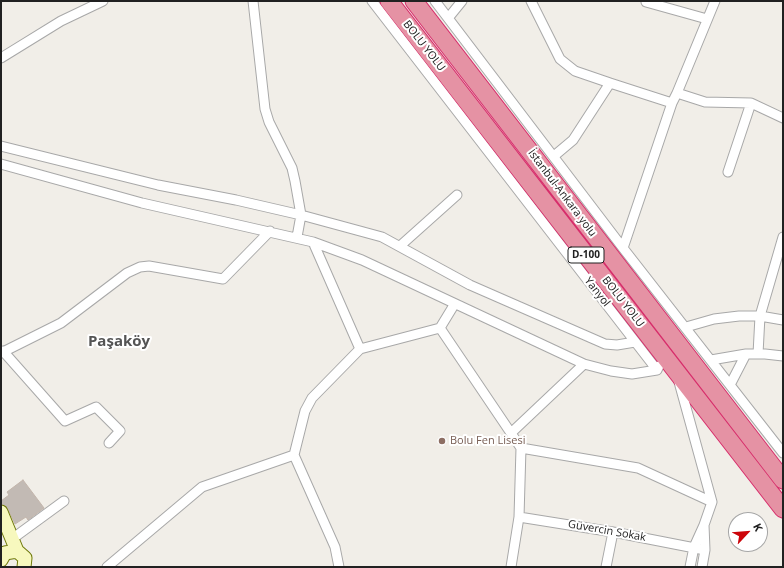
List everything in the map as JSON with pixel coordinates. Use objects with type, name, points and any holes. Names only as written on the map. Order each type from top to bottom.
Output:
[{"type":"highway","name":"BOLU YOLU","points":[[389,1],[783,509]]},
{"type":"highway","name":"İstanbul-Ankara yolu","points":[[414,1],[783,480]]},
{"type":"main road","points":[[1,512],[5,555],[22,553],[27,565]]},
{"type":"street","points":[[1,58],[61,21],[103,1]]},
{"type":"street","points":[[253,1],[265,109],[269,122],[292,168],[301,215],[296,237]]},
{"type":"street","name":"Yanyol","points":[[372,1],[657,370]]},
{"type":"street","points":[[424,1],[447,42]]},
{"type":"street","points":[[435,1],[449,17],[623,248],[783,453]]},
{"type":"street","points":[[449,17],[462,1]]},
{"type":"street","points":[[531,1],[554,49],[563,62],[575,71],[672,103]]},
{"type":"street","points":[[623,248],[672,103],[715,1]]},
{"type":"street","points":[[646,2],[707,18]]},
{"type":"street","points":[[554,156],[573,140],[610,83]]},
{"type":"street","points":[[677,93],[705,102],[751,103],[783,118]]},
{"type":"street","points":[[728,172],[751,103]]},
{"type":"street","points":[[1,146],[158,185],[236,200],[301,215],[382,237],[470,285],[605,344],[617,345],[635,342]]},
{"type":"street","points":[[1,164],[142,203],[313,242],[362,260],[584,364],[611,371],[632,374],[657,370],[670,350]]},
{"type":"street","points":[[400,246],[457,195]]},
{"type":"street","points":[[109,444],[120,431],[96,407],[65,421],[2,352],[61,323],[127,273],[140,267],[149,266],[223,279],[270,231]]},
{"type":"street","points":[[758,354],[760,316],[783,237]]},
{"type":"street","points":[[313,242],[360,349]]},
{"type":"street","points":[[339,567],[335,547],[294,455],[305,411],[312,398],[360,349],[440,328],[454,304]]},
{"type":"street","points":[[686,327],[714,319],[739,316],[760,316],[783,320]]},
{"type":"street","points":[[440,328],[521,448],[520,517],[511,567]]},
{"type":"street","points":[[670,350],[712,502],[694,548],[690,567]]},
{"type":"street","points":[[670,350],[783,512]]},
{"type":"street","points":[[711,360],[746,354],[783,356]]},
{"type":"street","points":[[730,385],[746,354]]},
{"type":"street","points":[[511,433],[584,364]]},
{"type":"street","points":[[521,448],[638,468],[712,502]]},
{"type":"street","points":[[107,567],[202,487],[294,455]]},
{"type":"street","points":[[5,555],[64,501]]},
{"type":"street","name":"Güvercin Sokak","points":[[520,517],[613,532],[705,550]]},
{"type":"street","points":[[702,567],[705,550],[704,525]]},
{"type":"street","points":[[606,567],[613,532]]},
{"type":"building","points":[[23,480],[44,508],[28,520],[26,517],[15,524],[8,509],[1,504],[1,501],[9,495],[7,492]]},
{"type":"place","name":"Bolu Fen Lisesi","points":[[442,441]]},
{"type":"district","name":"Paşaköy","points":[[119,342]]}]
